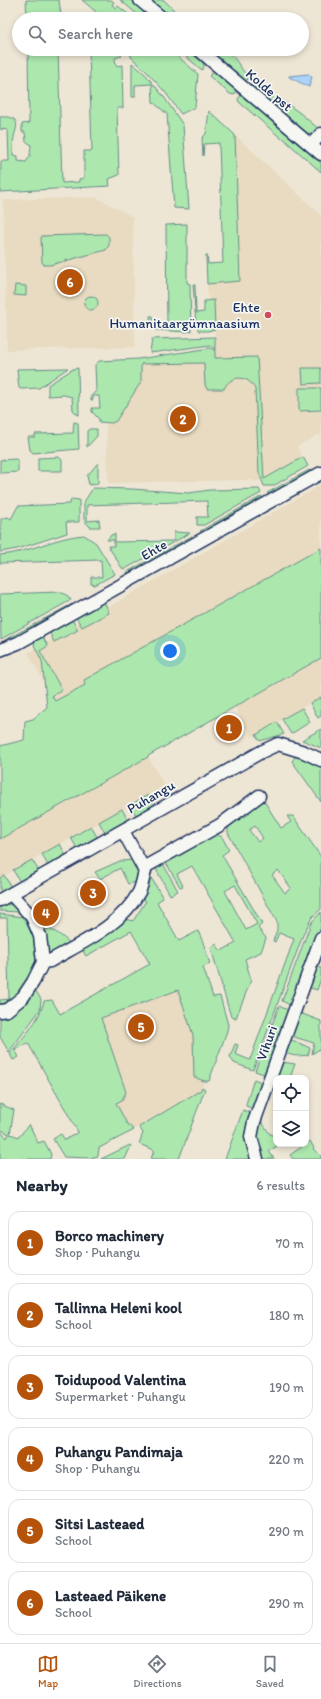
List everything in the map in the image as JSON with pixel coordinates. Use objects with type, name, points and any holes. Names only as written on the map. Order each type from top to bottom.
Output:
[{"type":"street","points":[[140,0],[155,12]]},
{"type":"street","name":"Kolde pst","points":[[206,56],[321,154]]},
{"type":"street","points":[[311,145],[321,134]]},
{"type":"street","name":"Ehte","points":[[0,650],[18,643],[321,473]]},
{"type":"street","name":"Puhangu","points":[[0,900],[244,761],[278,744],[304,752],[321,760]]},
{"type":"street","points":[[143,868],[220,826],[259,796]]},
{"type":"street","points":[[43,962],[50,961],[107,928],[125,911],[139,892],[145,871],[122,830]]},
{"type":"street","points":[[0,1011],[7,1010],[23,997],[33,982],[43,962],[40,936],[32,917],[11,894]]},
{"type":"street","name":"Vihuri","points":[[257,1159],[251,1137],[254,1122],[321,938]]},
{"type":"shaded area","points":[[235,135],[321,215],[321,439],[319,434],[297,447],[303,457],[256,482],[253,480],[108,483],[104,362],[215,358],[214,301],[208,301],[207,284],[240,281]]},
{"type":"shaded area","points":[[96,197],[133,217],[135,347],[7,350],[3,200]]},
{"type":"shaded area","points":[[321,485],[321,561],[59,709],[28,653]]},
{"type":"shaded area","points":[[321,658],[321,697],[252,737],[235,707]]},
{"type":"shaded area","points":[[148,757],[165,786],[0,878],[0,839]]},
{"type":"shaded area","points":[[189,941],[217,1041],[201,1090],[128,1133],[60,1014]]},
{"type":"green space","points":[[26,0],[59,0],[60,12],[27,12]]},
{"type":"green space","points":[[82,0],[111,0],[114,2],[112,5],[116,8],[118,6],[125,12],[95,12]]},
{"type":"green space","points":[[120,0],[130,0],[143,11],[135,12]]},
{"type":"green space","points":[[151,0],[164,0],[174,10],[171,12],[164,11]]},
{"type":"green space","points":[[28,56],[58,56],[62,183],[79,182],[79,179],[84,178],[84,151],[92,151],[89,56],[122,56],[115,58],[116,66],[122,65],[123,108],[117,108],[119,175],[109,179],[110,186],[0,192],[1,161],[9,161],[8,130],[0,129],[0,117],[10,117],[16,122],[17,125],[13,141],[13,155],[18,156],[18,161],[26,162],[30,156],[31,145],[26,142],[25,132],[22,132],[22,124],[29,123]]},
{"type":"green space","points":[[177,56],[198,74],[195,107],[181,114],[165,92],[131,57]]},
{"type":"green space","points":[[185,56],[196,56],[203,62],[204,66],[202,70]]},
{"type":"green space","points":[[216,56],[232,56],[248,77],[246,81]]},
{"type":"green space","points":[[132,63],[145,74],[164,97],[183,125],[189,209],[174,208],[167,114],[153,102],[152,84],[135,85],[135,97],[132,97]]},
{"type":"green space","points":[[212,73],[218,75],[237,91],[234,95],[230,94],[209,76]]},
{"type":"green space","points":[[253,83],[271,94],[270,96],[275,99],[277,97],[300,113],[320,130],[313,135],[307,133],[250,85]]},
{"type":"green space","points":[[241,95],[321,163],[321,172],[287,141],[283,138],[282,139],[239,102],[238,99]]},
{"type":"green space","points":[[209,111],[235,135],[240,281],[207,284],[206,255],[208,264],[223,263],[219,143],[204,144],[203,156],[202,138],[206,134]]},
{"type":"green space","points":[[187,224],[187,283],[190,284],[191,331],[155,330],[151,326],[150,316],[153,316],[154,326],[167,325],[166,225]]},
{"type":"green space","points":[[106,234],[109,237],[109,245],[106,250],[50,265],[44,265],[42,262],[42,236]]},
{"type":"green space","points":[[193,284],[195,285],[196,313],[204,312],[204,301],[214,300],[215,329],[199,331],[196,325]]},
{"type":"green space","points":[[15,285],[26,286],[26,296],[14,295]]},
{"type":"green space","points":[[91,296],[96,298],[98,303],[96,308],[91,310],[86,308],[84,303],[86,298]]},
{"type":"green space","points":[[215,337],[215,350],[211,345],[150,353],[152,339]]},
{"type":"green space","points":[[211,348],[215,351],[215,358],[257,357],[264,479],[303,457],[308,466],[273,486],[264,486],[259,473],[255,389],[248,381],[239,378],[230,381],[224,389],[207,389],[205,385],[204,363],[141,364],[141,382],[116,421],[112,423],[99,422],[99,419],[92,412],[92,408],[100,408],[99,396],[93,396],[93,400],[91,400],[91,396],[96,391],[95,365],[99,361],[138,359]]},
{"type":"green space","points":[[68,368],[39,388],[19,388],[17,369]]},
{"type":"green space","points":[[78,368],[79,415],[73,410],[72,397],[64,395],[48,396],[48,385],[73,369]]},
{"type":"green space","points":[[302,368],[321,368],[321,383],[303,384]]},
{"type":"green space","points":[[299,388],[321,388],[321,410],[299,411]]},
{"type":"green space","points":[[74,422],[78,423],[79,449],[33,453],[30,450],[28,437],[35,437],[35,434],[73,433]]},
{"type":"green space","points":[[89,429],[97,429],[97,436],[87,447],[87,431]]},
{"type":"green space","points":[[59,457],[62,460],[62,471],[38,471],[38,458]]},
{"type":"green space","points":[[16,459],[18,461],[18,472],[0,473],[0,460]]},
{"type":"green space","points":[[98,463],[98,484],[89,485],[87,476]]},
{"type":"green space","points":[[309,470],[311,472],[271,495],[267,493]]},
{"type":"green space","points":[[93,488],[189,493],[210,490],[259,489],[261,493],[204,525],[197,525],[197,517],[208,517],[207,501],[87,505],[87,521],[99,520],[100,527],[90,527],[84,520],[84,502]]},
{"type":"green space","points":[[262,496],[261,500],[205,532],[200,531]]},
{"type":"green space","points":[[71,499],[79,500],[79,522],[66,522],[67,533],[17,549],[0,552],[1,519],[8,517],[11,519],[18,506],[70,504]]},
{"type":"green space","points":[[174,532],[190,533],[125,569],[122,568],[108,546],[114,546],[114,540],[107,540],[111,535],[115,534],[115,542],[174,541]]},
{"type":"green space","points":[[84,535],[96,543],[115,574],[95,585],[91,584],[91,577],[102,577],[101,560],[0,563],[0,555],[11,554],[73,536]]},
{"type":"green space","points":[[192,536],[191,540],[128,575],[127,572]]},
{"type":"green space","points":[[321,548],[321,658],[148,757],[0,839],[0,746],[24,740],[25,721],[33,719],[47,707],[42,661],[34,645],[36,639],[42,636],[48,646],[40,651],[62,690],[52,696],[55,701],[85,685],[84,680]]},
{"type":"green space","points":[[60,592],[68,596],[71,600],[1,639],[0,594]]},
{"type":"green space","points":[[101,602],[105,603],[109,613],[82,627],[77,619],[77,615]]},
{"type":"green space","points":[[72,604],[71,607],[14,640],[5,642],[5,640]]},
{"type":"green space","points":[[70,619],[73,621],[78,630],[54,642],[49,631]]},
{"type":"green space","points":[[321,697],[321,716],[318,718],[310,703]]},
{"type":"green space","points":[[302,708],[310,722],[291,734],[282,719]]},
{"type":"green space","points":[[277,722],[284,734],[260,741],[256,735]]},
{"type":"green space","points":[[321,729],[321,748],[302,740]]},
{"type":"green space","points":[[295,753],[321,767],[321,802],[292,761],[295,757]]},
{"type":"green space","points":[[148,795],[154,805],[136,815],[130,805]]},
{"type":"green space","points":[[264,801],[281,828],[291,822],[287,816],[293,816],[321,857],[321,909],[312,917],[303,935],[253,1070],[234,1063],[230,1057],[235,1044],[238,1045],[235,1054],[250,1060],[294,939],[279,933],[275,942],[273,941],[277,930],[277,922],[228,833],[228,826],[249,814],[248,810]],"holes":[[[255,826],[263,838],[258,842],[249,830]],[[278,870],[291,888],[285,893],[272,875]]]},
{"type":"green space","points":[[122,809],[128,820],[105,833],[99,822]]},
{"type":"green space","points":[[91,826],[97,837],[77,848],[71,838]]},
{"type":"green space","points":[[215,834],[222,837],[229,850],[222,855],[262,924],[258,928],[266,938],[261,952],[245,959],[251,980],[236,1018],[231,1017],[211,948],[216,944],[221,951],[236,943],[192,866],[177,874],[183,886],[180,887],[165,861]],"holes":[[[235,885],[257,924],[246,930],[225,891]]]},
{"type":"green space","points":[[60,844],[66,856],[48,866],[42,854]]},
{"type":"green space","points":[[32,860],[39,871],[20,882],[13,870]]},
{"type":"green space","points":[[134,860],[138,872],[137,882],[128,884],[120,868],[100,879],[95,872],[120,861]]},
{"type":"green space","points":[[162,862],[178,891],[170,895],[156,869]]},
{"type":"green space","points":[[4,875],[11,887],[0,893],[0,878]]},
{"type":"green space","points":[[150,876],[163,898],[157,902],[179,941],[198,931],[210,964],[203,967],[213,997],[220,996],[228,1025],[227,1031],[209,1081],[204,1081],[194,1077],[193,1035],[178,990],[101,1018],[126,1092],[122,1100],[116,1103],[127,1124],[134,1130],[99,1148],[98,1156],[90,1158],[64,1157],[53,1139],[61,1134],[65,1140],[78,1132],[28,1043],[15,1050],[19,1057],[13,1060],[10,1054],[35,1022],[44,1001],[52,1000],[60,1014],[150,964],[131,931],[86,956],[83,951],[86,945],[126,919],[133,921],[146,901],[140,898]]},
{"type":"green space","points":[[5,904],[16,905],[20,912],[0,911],[0,907]]},
{"type":"green space","points":[[321,912],[321,926],[292,1006],[282,1001],[311,923]]},
{"type":"green space","points":[[0,914],[23,917],[33,936],[35,944],[36,970],[21,995],[0,1008],[0,1000],[9,999],[7,918],[0,918]]},
{"type":"green space","points":[[45,929],[56,932],[71,944],[49,957],[44,943]]},
{"type":"green space","points":[[316,967],[321,968],[321,978],[317,990],[308,987]]},
{"type":"green space","points":[[35,990],[41,999],[40,1010],[9,1052],[0,1037],[0,1014]]},
{"type":"green space","points":[[279,1006],[290,1011],[267,1073],[264,1074],[255,1071]]},
{"type":"green space","points":[[297,1012],[321,1021],[321,1048],[312,1054],[314,1043],[291,1036]]},
{"type":"green space","points":[[290,1039],[310,1048],[308,1055],[299,1056],[287,1054],[285,1052]]},
{"type":"green space","points":[[282,1062],[295,1064],[291,1075],[276,1075]]},
{"type":"green space","points":[[254,1079],[261,1082],[262,1085],[254,1109],[246,1106],[246,1104]]},
{"type":"green space","points":[[273,1081],[273,1089],[269,1090]]},
{"type":"green space","points":[[202,1087],[205,1089],[179,1159],[151,1159],[154,1150],[139,1144],[143,1133],[139,1127],[201,1090]]},
{"type":"green space","points":[[0,1104],[14,1110],[10,1134],[19,1137],[29,1124],[38,1143],[44,1141],[51,1154],[50,1159],[0,1159],[0,1130],[7,1138],[9,1134],[0,1129]]},
{"type":"green space","points":[[243,1110],[253,1114],[254,1159],[225,1159]]},
{"type":"green space","points":[[259,1118],[270,1134],[273,1135],[273,1147],[276,1147],[269,1151],[274,1159],[261,1159],[256,1143]]},
{"type":"green space","points":[[310,1141],[314,1148],[313,1149],[321,1156],[321,1159],[293,1159],[290,1155],[301,1147],[309,1147]]},
{"type":"green space","points":[[130,1145],[131,1146],[125,1159],[101,1159]]},
{"type":"water","points":[[308,74],[312,77],[309,87],[289,77],[289,76]]},
{"type":"place","name":"Lasteaed Päikene","points":[[70,282]]},
{"type":"place","name":"Ehte Humanitaargümnaasium","points":[[268,315]]},
{"type":"place","name":"Tallinna Heleni kool","points":[[183,419]]},
{"type":"place","name":"Borco machinery","points":[[229,728]]},
{"type":"place","name":"Toidupood Valentina","points":[[93,893]]},
{"type":"place","name":"Puhangu Pandimaja","points":[[46,913]]},
{"type":"place","name":"Sitsi Lasteaed","points":[[141,1027]]}]
